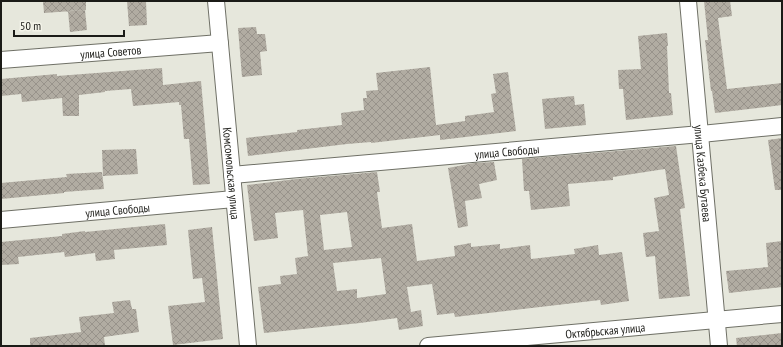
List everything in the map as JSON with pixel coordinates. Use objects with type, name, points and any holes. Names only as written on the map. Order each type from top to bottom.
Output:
[{"type":"street","name":"Комсомольская улица","points":[[216,1],[248,346]]},
{"type":"street","name":"улица Казбека Бутаева","points":[[688,1],[719,346]]},
{"type":"street","name":"улица Советов","points":[[1,60],[220,43]]},
{"type":"street","name":"улица Свободы","points":[[232,175],[782,126]]},
{"type":"street","name":"улица Свободы","points":[[1,220],[234,199]]},
{"type":"street","name":"Октябрьская улица","points":[[428,346],[782,314]]},
{"type":"building","points":[[43,1],[86,1],[86,10],[44,13]]},
{"type":"building","points":[[127,1],[146,1],[147,25],[129,26]]},
{"type":"building","points":[[704,1],[730,1],[732,16],[718,18],[727,89],[782,83],[782,105],[715,113],[705,40],[708,40]]},
{"type":"building","points":[[85,10],[87,30],[70,32],[68,11]]},
{"type":"building","points":[[256,27],[257,34],[265,34],[267,51],[260,52],[262,75],[242,77],[238,28]]},
{"type":"building","points":[[667,33],[669,93],[671,93],[673,115],[626,120],[623,89],[619,89],[618,70],[641,69],[638,36]]},
{"type":"building","points":[[430,67],[436,125],[465,121],[465,116],[494,112],[491,94],[496,93],[493,74],[508,72],[516,131],[440,140],[440,135],[248,156],[246,138],[342,125],[341,113],[364,110],[363,98],[367,98],[366,91],[378,90],[376,73]]},
{"type":"building","points":[[162,68],[163,85],[201,81],[210,184],[193,185],[189,139],[184,139],[181,105],[179,105],[179,102],[133,106],[131,89],[105,91],[79,95],[79,116],[63,116],[62,98],[22,102],[21,94],[1,96],[1,79]]},
{"type":"building","points":[[574,96],[575,105],[584,104],[586,125],[545,129],[542,99]]},
{"type":"building","points":[[782,138],[782,190],[775,190],[768,140]]},
{"type":"building","points":[[676,146],[685,208],[680,209],[690,296],[659,299],[655,256],[646,257],[643,233],[659,231],[654,198],[669,195],[665,169],[613,177],[613,180],[568,184],[570,206],[531,210],[529,191],[524,191],[522,159]]},
{"type":"building","points":[[136,149],[138,174],[103,176],[102,150]]},
{"type":"building","points":[[494,162],[497,180],[479,184],[482,198],[465,201],[468,226],[458,228],[448,168],[474,163]]},
{"type":"building","points":[[102,172],[104,189],[1,199],[1,183],[67,177],[66,174]]},
{"type":"building","points":[[377,172],[380,192],[377,192],[382,228],[412,224],[417,261],[455,256],[454,246],[471,243],[471,247],[500,244],[500,249],[530,245],[531,259],[575,254],[574,249],[598,245],[599,255],[622,252],[629,301],[601,305],[600,300],[455,317],[454,313],[437,315],[432,284],[407,287],[411,312],[421,310],[423,326],[399,330],[397,318],[264,333],[258,287],[281,284],[280,276],[297,274],[295,258],[308,256],[303,210],[275,213],[278,238],[254,241],[247,185]],"holes":[[[347,212],[352,247],[324,250],[320,215]],[[381,258],[386,294],[357,298],[357,289],[337,291],[333,263]]]},
{"type":"building","points":[[165,224],[167,245],[114,250],[115,259],[96,261],[95,253],[65,257],[64,252],[18,257],[19,264],[1,265],[1,242],[62,236],[62,234],[85,231]]},
{"type":"building","points":[[212,227],[223,339],[173,345],[168,306],[205,302],[202,278],[193,279],[188,230]]},
{"type":"building","points":[[782,241],[782,287],[729,293],[726,271],[768,267],[766,243]]},
{"type":"building","points":[[130,300],[132,309],[136,309],[139,332],[104,337],[105,346],[30,346],[30,338],[81,332],[79,317],[114,313],[112,302]]},
{"type":"building","points":[[782,333],[782,346],[737,346],[736,338]]}]
